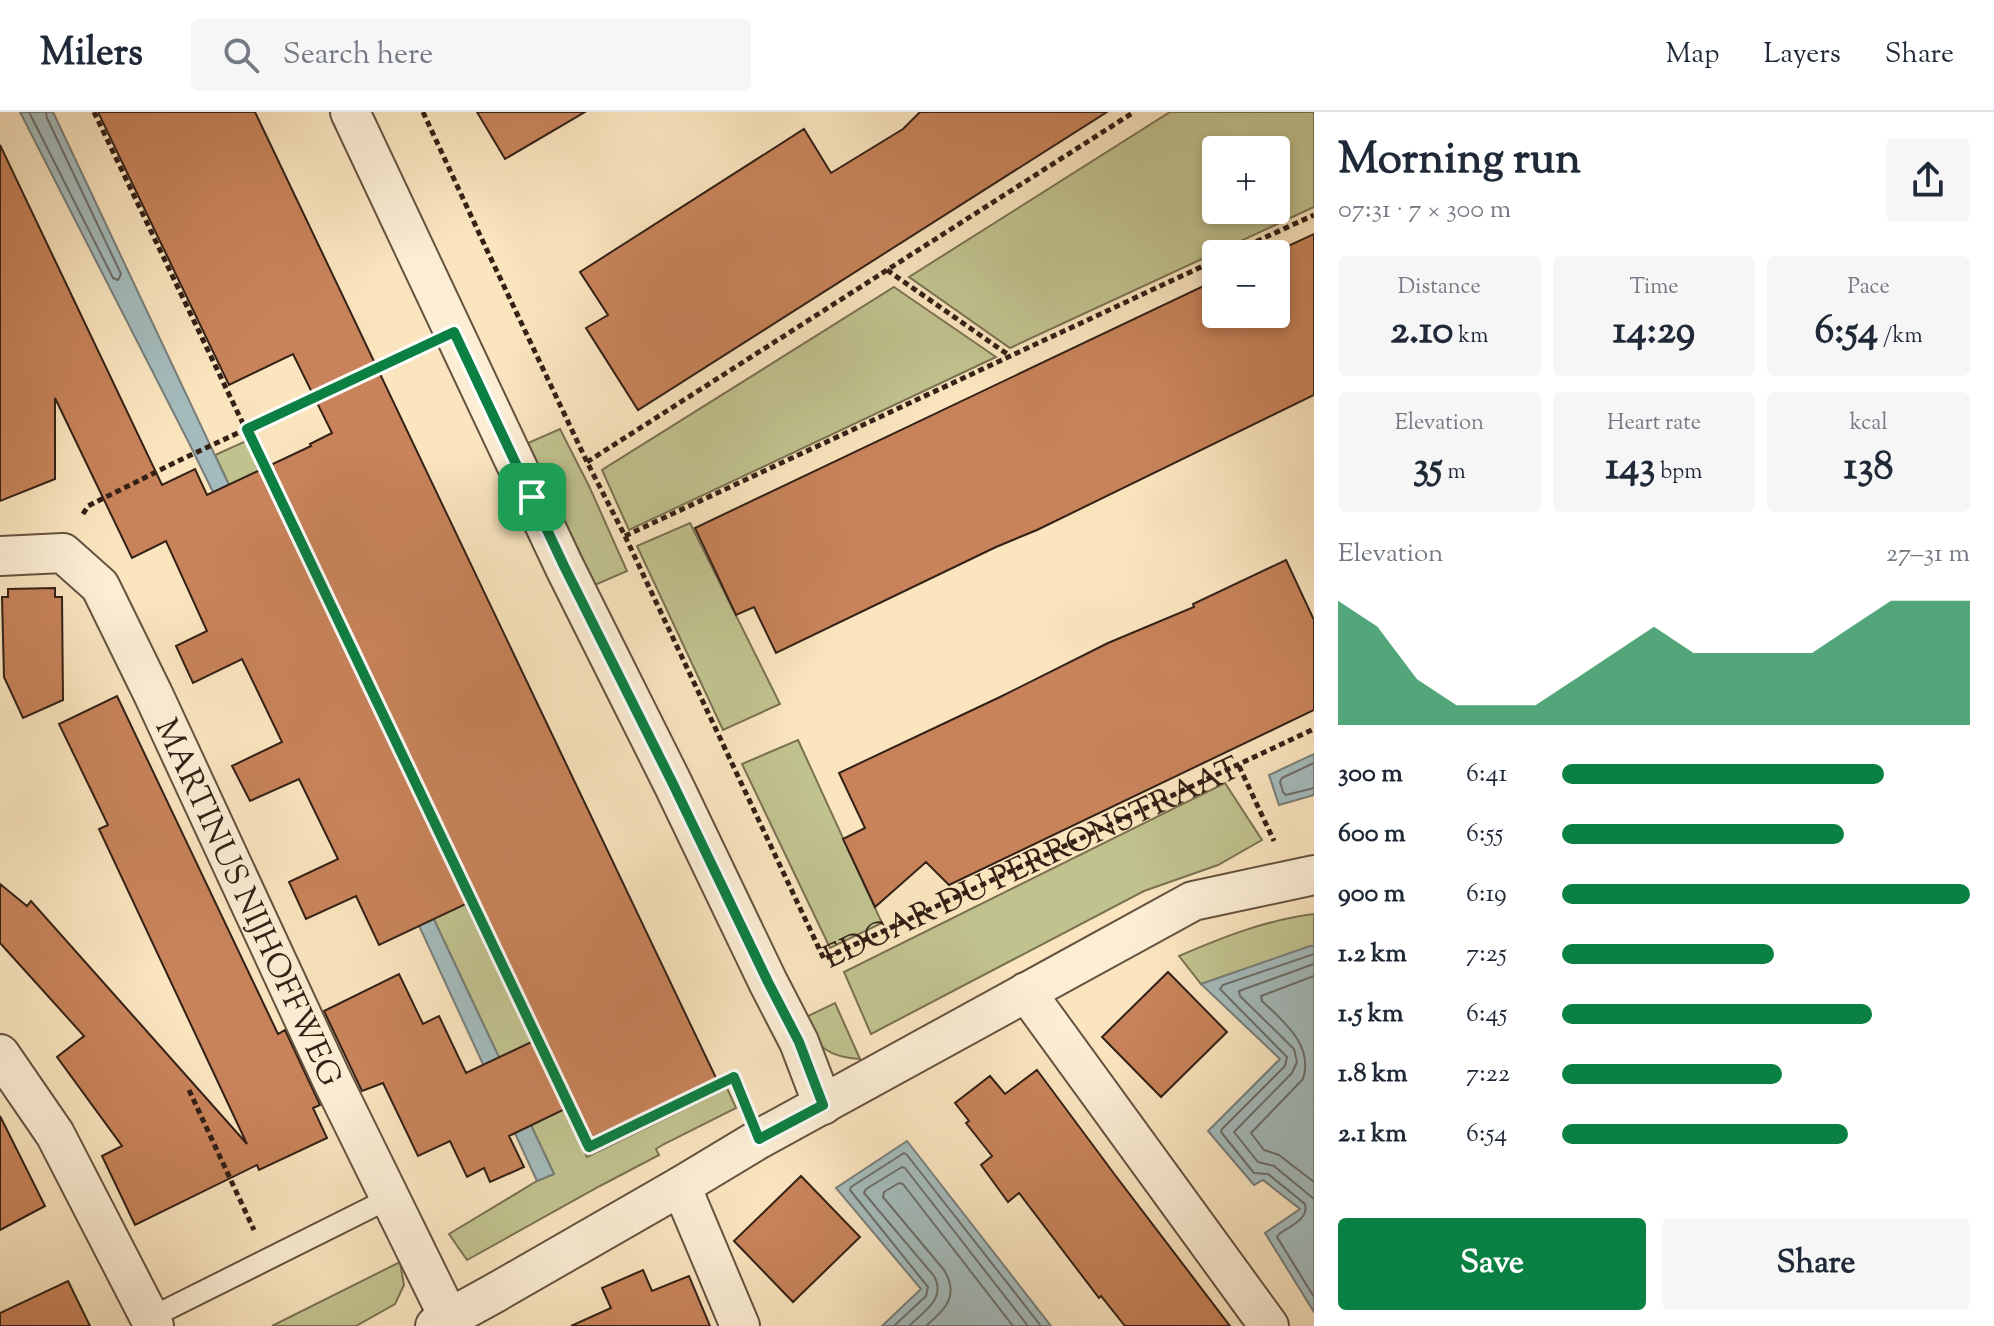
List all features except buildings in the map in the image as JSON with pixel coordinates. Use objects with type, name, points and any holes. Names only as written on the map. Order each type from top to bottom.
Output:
[{"type":"street","points":[[350,112],[564,566],[799,1042],[823,1105]]},
{"type":"street","points":[[0,556],[63,553]]},
{"type":"street","name":"MARTINUS NIJHOFFWEG","points":[[63,553],[100,586],[390,1198],[442,1322],[759,1139],[1193,901],[1303,877]]},
{"type":"street","points":[[1026,992],[1269,1326]]},
{"type":"street","points":[[0,1054],[55,1134],[152,1322]]},
{"type":"street","points":[[681,1186],[740,1326]]},
{"type":"lane","points":[[152,1322],[390,1198]]},
{"type":"path","points":[[94,112],[589,1147],[734,1077],[759,1139]]},
{"type":"path","name":"EDGAR DU PERRONSTRAAT","points":[[423,112],[824,959],[1314,729]]},
{"type":"path","points":[[587,462],[1134,112]]},
{"type":"path","points":[[1260,240],[1314,215]]},
{"type":"path","points":[[625,536],[1202,267]]},
{"type":"path","points":[[887,270],[1010,356]]},
{"type":"path","points":[[63,553],[88,506],[454,332]]},
{"type":"path","points":[[1239,766],[1303,877]]},
{"type":"path","points":[[189,1090],[268,1259]]},
{"type":"green space","points":[[1170,112],[1314,112],[1314,207],[1290,218],[1290,136],[1202,136],[1202,224],[1277,224],[1243,240],[1202,240],[1202,259],[1010,348],[909,277]]},
{"type":"green space","points":[[894,287],[996,357],[629,530],[602,470]]},
{"type":"green space","points":[[560,429],[627,571],[595,585],[528,443]]},
{"type":"green space","points":[[246,441],[587,1157],[727,1088],[736,1108],[664,1144],[656,1149],[659,1155],[467,1260],[449,1234],[554,1174],[215,455]]},
{"type":"green space","points":[[690,523],[780,704],[723,730],[637,546]]},
{"type":"green space","points":[[798,740],[882,923],[830,948],[742,764]]},
{"type":"green space","points":[[1225,783],[1262,840],[1218,865],[1144,891],[871,1034],[844,972]]},
{"type":"green space","points":[[1314,914],[1314,946],[1201,984],[1179,956],[1245,930]]},
{"type":"green space","points":[[835,1003],[860,1059],[839,1056],[825,1049],[802,1019]]},
{"type":"green space","points":[[400,1262],[404,1285],[395,1304],[356,1326],[272,1326]]},
{"type":"water","points":[[20,112],[53,112],[554,1174],[537,1181],[311,692],[189,443]]},
{"type":"water","points":[[1314,754],[1314,795],[1279,805],[1269,775]]},
{"type":"water","points":[[1314,946],[1314,1312],[1265,1233],[1300,1209],[1263,1180],[1254,1185],[1208,1131],[1280,1059],[1201,984]]},
{"type":"water","points":[[907,1141],[1051,1326],[882,1326],[921,1289],[836,1188]]},
{"type":"route","points":[[454,332],[532,497],[799,1042],[823,1105],[759,1139],[734,1077],[589,1147],[247,429],[454,332]]}]
